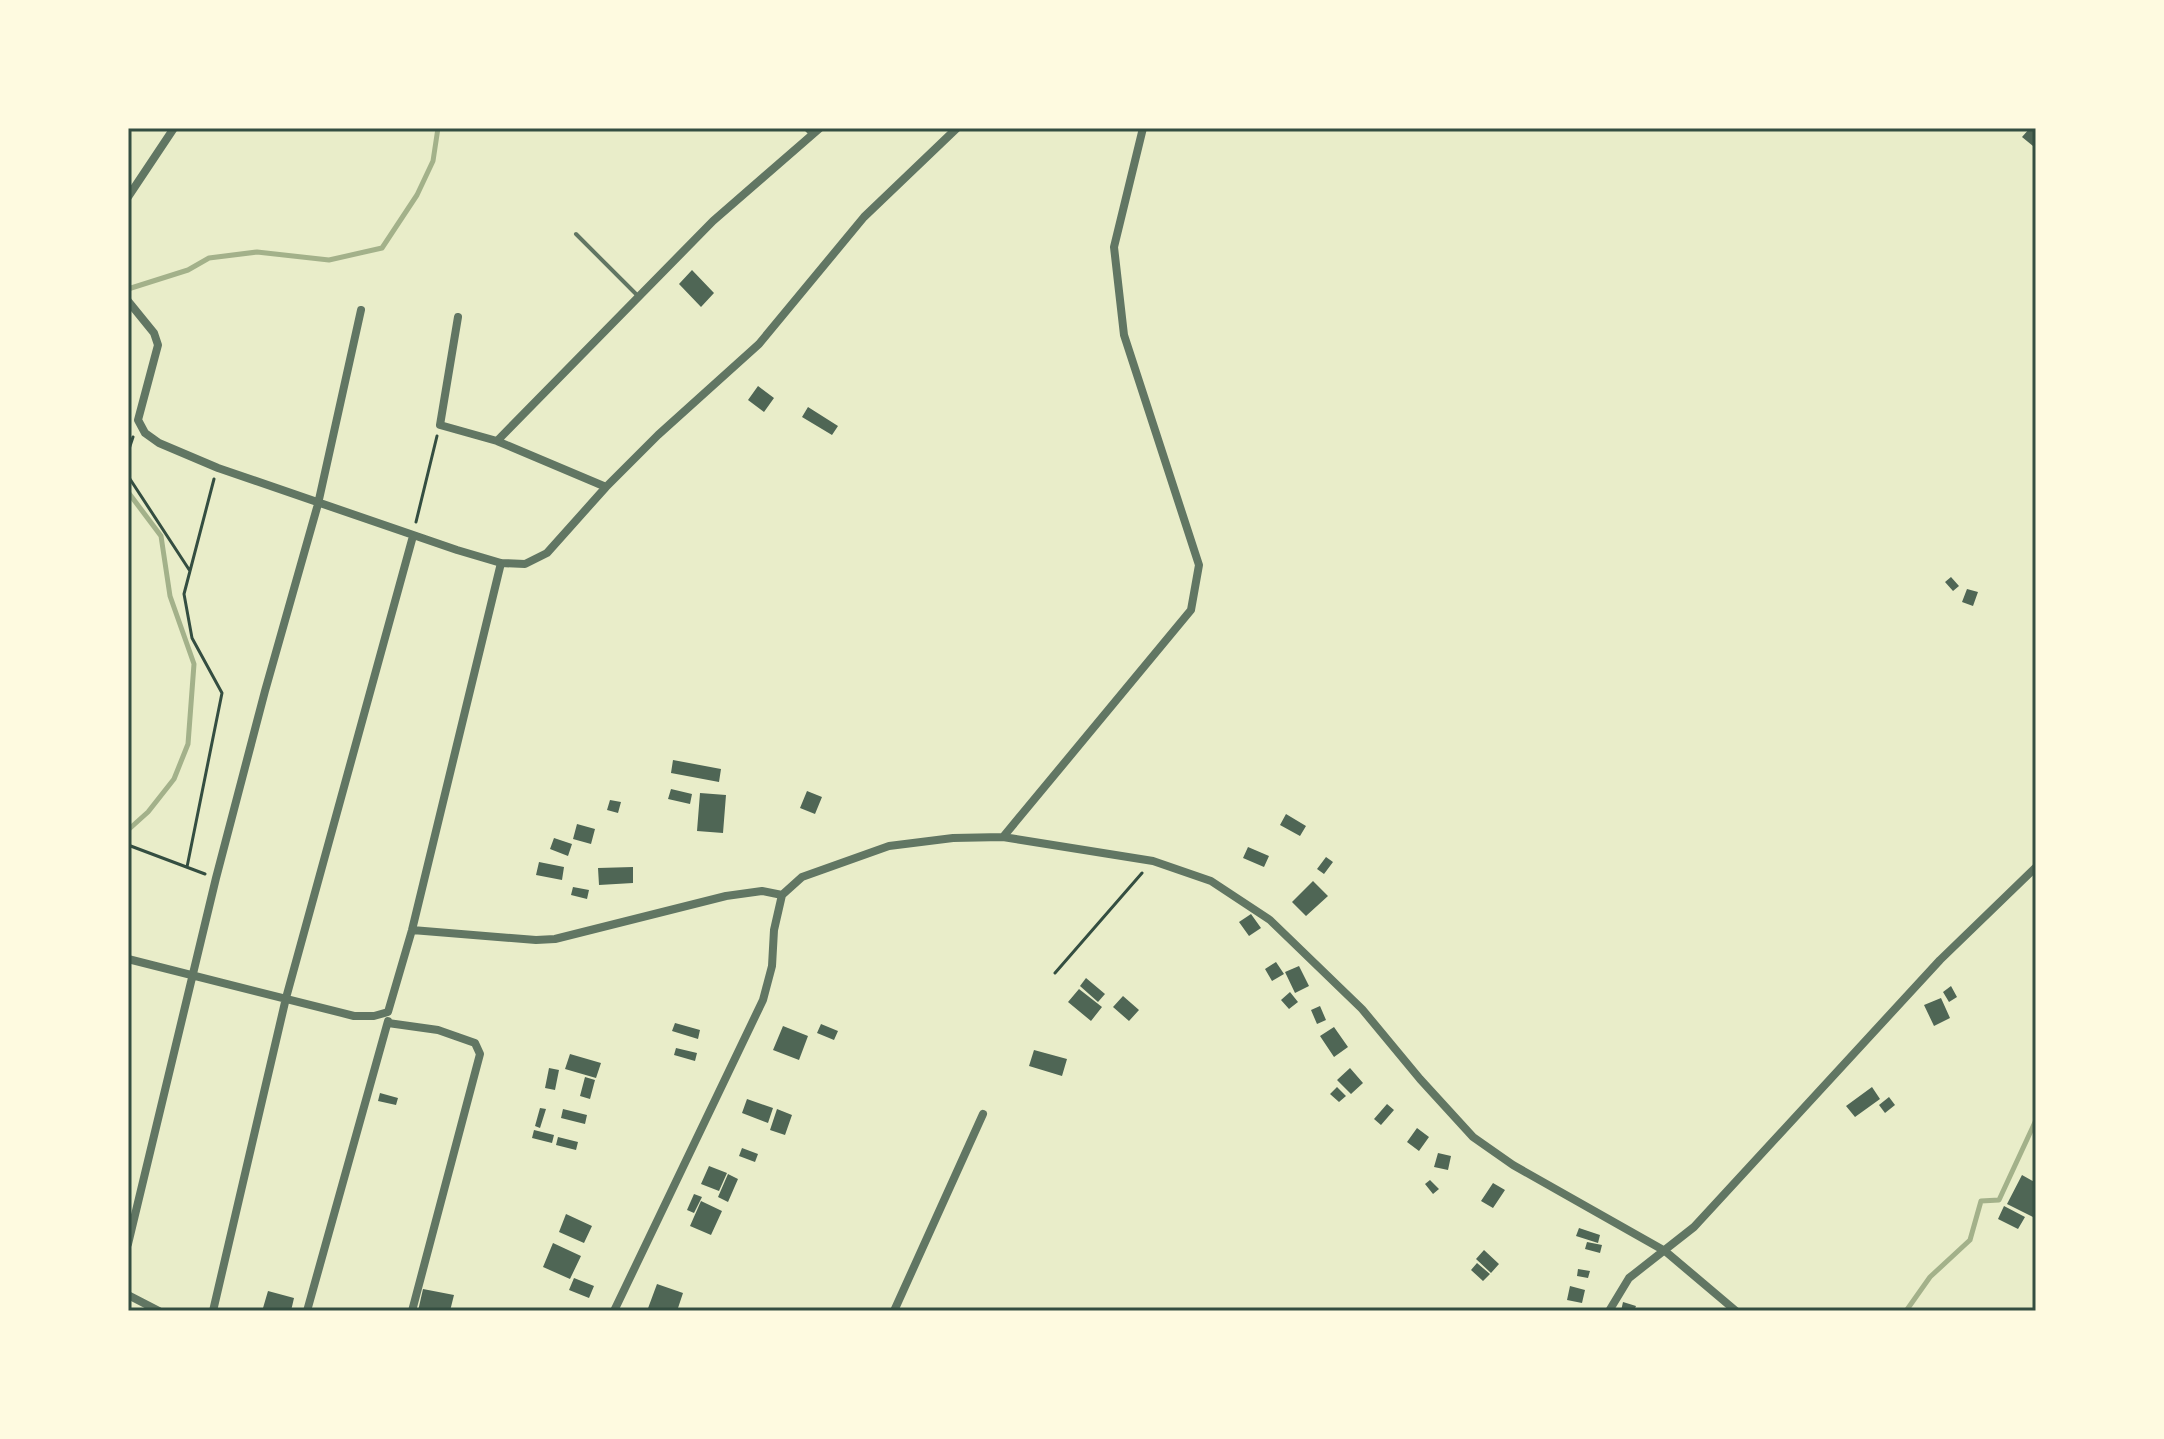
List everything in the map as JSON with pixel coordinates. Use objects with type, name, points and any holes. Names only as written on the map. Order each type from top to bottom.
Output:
[{"type":"street","points":[[128,197],[174,128]]},
{"type":"street","points":[[497,441],[713,221],[809,132],[820,128]]},
{"type":"street","points":[[128,301],[154,333],[158,345],[138,420],[145,433],[159,443],[218,468],[413,536],[501,563],[525,564],[547,553],[658,435],[759,344],[864,217],[957,128]]},
{"type":"street","points":[[1003,837],[1191,610],[1199,565],[1124,335],[1114,247],[1143,128]]},
{"type":"street","points":[[128,1244],[216,878],[318,504],[361,310]]},
{"type":"street","points":[[458,317],[440,425],[497,441],[606,487]]},
{"type":"street","points":[[213,1311],[286,998],[413,536]]},
{"type":"street","points":[[307,1311],[388,1023],[388,1012],[412,930],[501,563]]},
{"type":"street","points":[[614,1311],[763,1000],[772,966],[774,930],[782,895],[802,877],[889,846],[953,838],[1003,837],[1153,861],[1211,881],[1270,920],[1362,1009],[1473,1137],[1513,1165],[1665,1251],[1736,1311]]},
{"type":"street","points":[[1609,1311],[1629,1278],[1694,1227],[1940,960],[2036,867]]},
{"type":"street","points":[[412,930],[555,939],[726,896],[762,891],[782,895]]},
{"type":"street","points":[[128,959],[354,1016],[388,1012]]},
{"type":"street","points":[[388,1023],[438,1030],[475,1043],[480,1054],[412,1311]]},
{"type":"street","points":[[894,1311],[983,1114]]},
{"type":"street","points":[[128,1295],[159,1311]]},
{"type":"lane","points":[[576,234],[639,297]]},
{"type":"path","points":[[413,536],[440,425]]},
{"type":"path","points":[[187,867],[222,693],[192,638],[184,594],[218,468]]},
{"type":"path","points":[[128,476],[190,571]]},
{"type":"path","points":[[128,845],[216,878]]},
{"type":"path","points":[[1055,973],[1153,861]]},
{"type":"building","points":[[2030,128],[2036,128],[2036,143],[2033,146],[2022,137]]},
{"type":"building","points":[[692,270],[714,293],[701,307],[679,284]]},
{"type":"building","points":[[758,386],[774,398],[764,412],[748,400]]},
{"type":"building","points":[[808,407],[838,426],[832,435],[802,417]]},
{"type":"building","points":[[1951,577],[1959,586],[1953,591],[1945,582]]},
{"type":"building","points":[[1967,589],[1978,592],[1973,606],[1962,602]]},
{"type":"building","points":[[673,760],[721,769],[719,782],[671,773]]},
{"type":"building","points":[[671,789],[692,794],[690,804],[668,799]]},
{"type":"building","points":[[807,791],[822,797],[815,814],[800,808]]},
{"type":"building","points":[[700,793],[726,795],[723,833],[697,831]]},
{"type":"building","points":[[610,800],[621,802],[618,813],[607,810]]},
{"type":"building","points":[[1286,814],[1306,826],[1300,836],[1280,825]]},
{"type":"building","points":[[577,824],[595,829],[591,844],[573,839]]},
{"type":"building","points":[[554,838],[572,844],[568,856],[550,849]]},
{"type":"building","points":[[1248,847],[1269,856],[1264,867],[1243,858]]},
{"type":"building","points":[[1326,857],[1333,862],[1324,874],[1317,869]]},
{"type":"building","points":[[539,862],[564,867],[562,880],[536,875]]},
{"type":"building","points":[[633,867],[633,883],[599,885],[598,868]]},
{"type":"building","points":[[1313,881],[1328,896],[1306,916],[1292,902]]},
{"type":"building","points":[[573,887],[589,890],[587,899],[571,895]]},
{"type":"building","points":[[1251,914],[1261,928],[1249,936],[1239,922]]},
{"type":"building","points":[[1276,962],[1284,974],[1272,981],[1265,969]]},
{"type":"building","points":[[1299,966],[1309,986],[1295,993],[1285,972]]},
{"type":"building","points":[[1086,978],[1105,994],[1098,1002],[1080,986]]},
{"type":"building","points":[[1951,986],[1957,997],[1949,1002],[1943,992]]},
{"type":"building","points":[[1079,989],[1102,1007],[1091,1021],[1068,1002]]},
{"type":"building","points":[[1290,992],[1298,1002],[1289,1009],[1281,1000]]},
{"type":"building","points":[[1123,996],[1139,1010],[1129,1021],[1113,1007]]},
{"type":"building","points":[[1941,998],[1950,1018],[1934,1026],[1924,1005]]},
{"type":"building","points":[[1320,1006],[1326,1020],[1317,1024],[1311,1010]]},
{"type":"building","points":[[675,1023],[700,1030],[698,1039],[672,1031]]},
{"type":"building","points":[[821,1024],[838,1031],[834,1040],[817,1033]]},
{"type":"building","points":[[783,1026],[808,1036],[799,1060],[773,1050]]},
{"type":"building","points":[[1334,1027],[1348,1047],[1334,1057],[1320,1036]]},
{"type":"building","points":[[676,1048],[697,1053],[695,1061],[674,1055]]},
{"type":"building","points":[[1034,1050],[1067,1059],[1062,1076],[1029,1066]]},
{"type":"building","points":[[570,1054],[601,1063],[596,1078],[565,1069]]},
{"type":"building","points":[[549,1068],[559,1070],[555,1090],[545,1088]]},
{"type":"building","points":[[1350,1068],[1363,1083],[1351,1094],[1337,1080]]},
{"type":"building","points":[[585,1077],[595,1080],[590,1099],[580,1096]]},
{"type":"building","points":[[1337,1087],[1346,1096],[1339,1102],[1330,1094]]},
{"type":"building","points":[[1872,1087],[1880,1099],[1855,1117],[1846,1106]]},
{"type":"building","points":[[380,1093],[398,1098],[396,1105],[378,1101]]},
{"type":"building","points":[[1889,1097],[1895,1105],[1885,1113],[1879,1105]]},
{"type":"building","points":[[747,1099],[773,1108],[768,1123],[742,1113]]},
{"type":"building","points":[[1387,1104],[1394,1110],[1381,1125],[1374,1119]]},
{"type":"building","points":[[540,1108],[546,1109],[540,1128],[535,1126]]},
{"type":"building","points":[[563,1109],[587,1115],[585,1124],[561,1118]]},
{"type":"building","points":[[777,1109],[792,1115],[785,1135],[770,1130]]},
{"type":"building","points":[[1417,1128],[1429,1137],[1419,1151],[1407,1142]]},
{"type":"building","points":[[534,1130],[554,1135],[552,1143],[532,1138]]},
{"type":"building","points":[[558,1137],[578,1142],[576,1150],[556,1145]]},
{"type":"building","points":[[742,1148],[758,1154],[755,1162],[739,1156]]},
{"type":"building","points":[[1438,1153],[1451,1156],[1448,1170],[1434,1167]]},
{"type":"building","points":[[709,1166],[727,1173],[719,1191],[701,1184]]},
{"type":"building","points":[[728,1174],[738,1179],[728,1202],[718,1197]]},
{"type":"building","points":[[2022,1175],[2036,1183],[2036,1211],[2033,1217],[2007,1204]]},
{"type":"building","points":[[1430,1180],[1439,1189],[1433,1194],[1425,1184]]},
{"type":"building","points":[[1493,1183],[1505,1190],[1493,1208],[1481,1201]]},
{"type":"building","points":[[694,1194],[702,1197],[694,1213],[687,1210]]},
{"type":"building","points":[[701,1201],[722,1211],[711,1235],[690,1226]]},
{"type":"building","points":[[2004,1206],[2025,1217],[2018,1229],[1998,1219]]},
{"type":"building","points":[[566,1214],[592,1226],[584,1243],[559,1232]]},
{"type":"building","points":[[1579,1228],[1600,1235],[1598,1243],[1576,1236]]},
{"type":"building","points":[[1587,1242],[1602,1245],[1600,1253],[1585,1249]]},
{"type":"building","points":[[553,1243],[581,1256],[570,1279],[543,1267]]},
{"type":"building","points":[[1484,1250],[1499,1264],[1491,1273],[1476,1259]]},
{"type":"building","points":[[1477,1263],[1490,1274],[1483,1281],[1471,1270]]},
{"type":"building","points":[[1578,1269],[1590,1271],[1588,1278],[1577,1276]]},
{"type":"building","points":[[574,1278],[594,1286],[589,1298],[569,1290]]},
{"type":"building","points":[[657,1284],[683,1293],[677,1311],[647,1311]]},
{"type":"building","points":[[1570,1286],[1585,1290],[1582,1303],[1567,1300]]},
{"type":"building","points":[[423,1289],[454,1295],[450,1311],[418,1311]]},
{"type":"building","points":[[268,1291],[294,1298],[291,1311],[263,1308]]},
{"type":"building","points":[[1623,1302],[1636,1306],[1634,1311],[1621,1311]]},
{"type":"waterway","points":[[128,289],[188,270],[209,258],[257,252],[329,260],[382,248],[417,195],[433,161],[438,128]]},
{"type":"waterway","points":[[128,492],[161,536],[170,596],[194,664],[188,744],[174,779],[148,812],[128,830]]},
{"type":"waterway","points":[[1906,1311],[1930,1277],[1970,1240],[1981,1201],[1999,1200],[2036,1120]]}]
